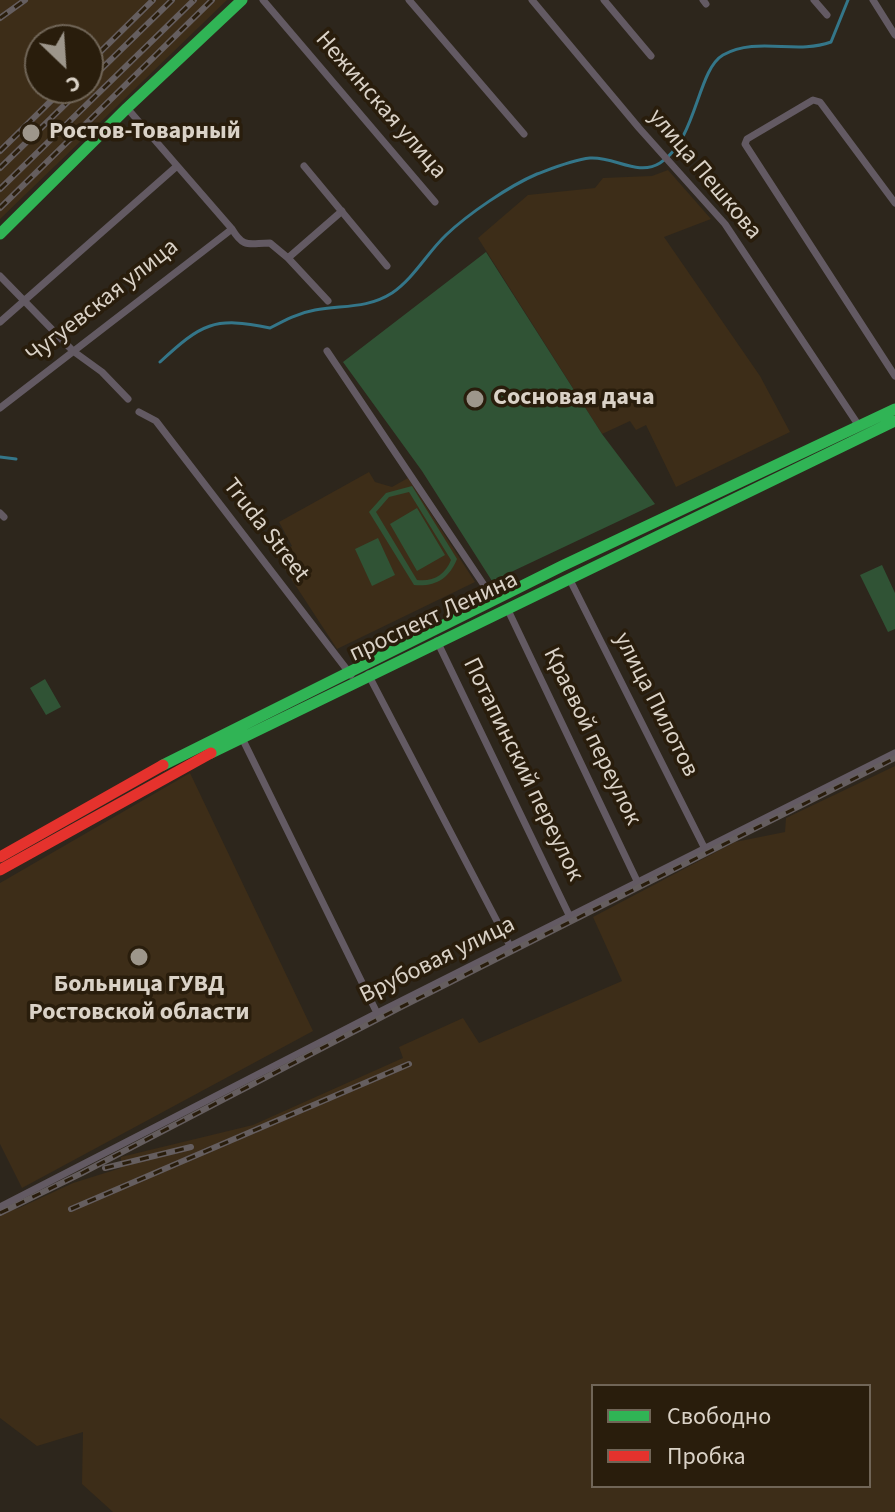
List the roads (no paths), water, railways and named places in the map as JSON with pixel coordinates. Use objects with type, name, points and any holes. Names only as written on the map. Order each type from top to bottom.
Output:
[{"type":"main road","points":[[0,234],[242,0]]},
{"type":"main road","name":"проспект Ленина","points":[[0,870],[494,600],[895,409]]},
{"type":"main road","name":"проспект Ленина","points":[[0,857],[190,750],[352,675],[368,674],[895,421]]},
{"type":"street","name":"Нежинская улица","points":[[263,0],[435,202]]},
{"type":"street","points":[[409,0],[524,134]]},
{"type":"street","name":"улица Пешкова","points":[[532,0],[639,128],[725,224],[859,426]]},
{"type":"street","points":[[604,0],[651,56]]},
{"type":"street","points":[[814,0],[827,15]]},
{"type":"street","points":[[873,0],[895,35]]},
{"type":"street","points":[[895,203],[820,102],[813,100],[747,139],[745,144],[895,376]]},
{"type":"street","points":[[127,108],[240,242],[246,245],[270,243],[328,301]]},
{"type":"street","points":[[0,322],[177,166]]},
{"type":"street","points":[[304,166],[387,266]]},
{"type":"street","points":[[884,187],[895,181]]},
{"type":"street","points":[[288,258],[342,211]]},
{"type":"street","name":"Чугуевская улица","points":[[0,408],[232,229]]},
{"type":"street","points":[[0,276],[73,351],[102,372],[128,399]]},
{"type":"street","points":[[327,351],[494,600]]},
{"type":"street","name":"Truda Street","points":[[139,412],[156,421],[352,675]]},
{"type":"street","name":"улица Пилотов","points":[[569,578],[705,849]]},
{"type":"street","name":"Краевой переулок","points":[[507,608],[638,883]]},
{"type":"street","name":"Потапинский переулок","points":[[437,641],[570,917]]},
{"type":"street","points":[[368,674],[511,948]]},
{"type":"street","points":[[241,736],[377,1013]]},
{"type":"street","name":"Врубовая улица","points":[[0,1207],[377,1013],[895,753]]},
{"type":"waterway","points":[[160,362],[187,339],[209,326],[235,323],[270,328],[309,311],[364,304],[383,298],[407,280],[439,242],[466,218],[537,174],[590,158],[643,168],[660,163],[682,139],[707,75],[723,55],[749,47],[804,47],[831,42],[848,0]]},
{"type":"waterway","points":[[0,457],[16,459]]},
{"type":"railway","points":[[0,18],[25,0]]},
{"type":"railway","points":[[104,48],[153,0]]},
{"type":"railway","points":[[104,66],[172,0]]},
{"type":"railway","points":[[0,189],[194,0]]},
{"type":"railway","points":[[0,208],[212,0]]},
{"type":"railway","points":[[0,151],[48,104]]},
{"type":"railway","points":[[0,168],[66,104]]},
{"type":"railway","points":[[0,1213],[895,758]]},
{"type":"railway","points":[[71,1209],[409,1064]]},
{"type":"railway","points":[[105,1168],[191,1147]]},
{"type":"place","name":"Ростов-Товарный","points":[[31,133]]},
{"type":"place","name":"Сосновая дача","points":[[475,399]]},
{"type":"place","name":"Больница ГУВД Ростовской области","points":[[139,957]]}]
